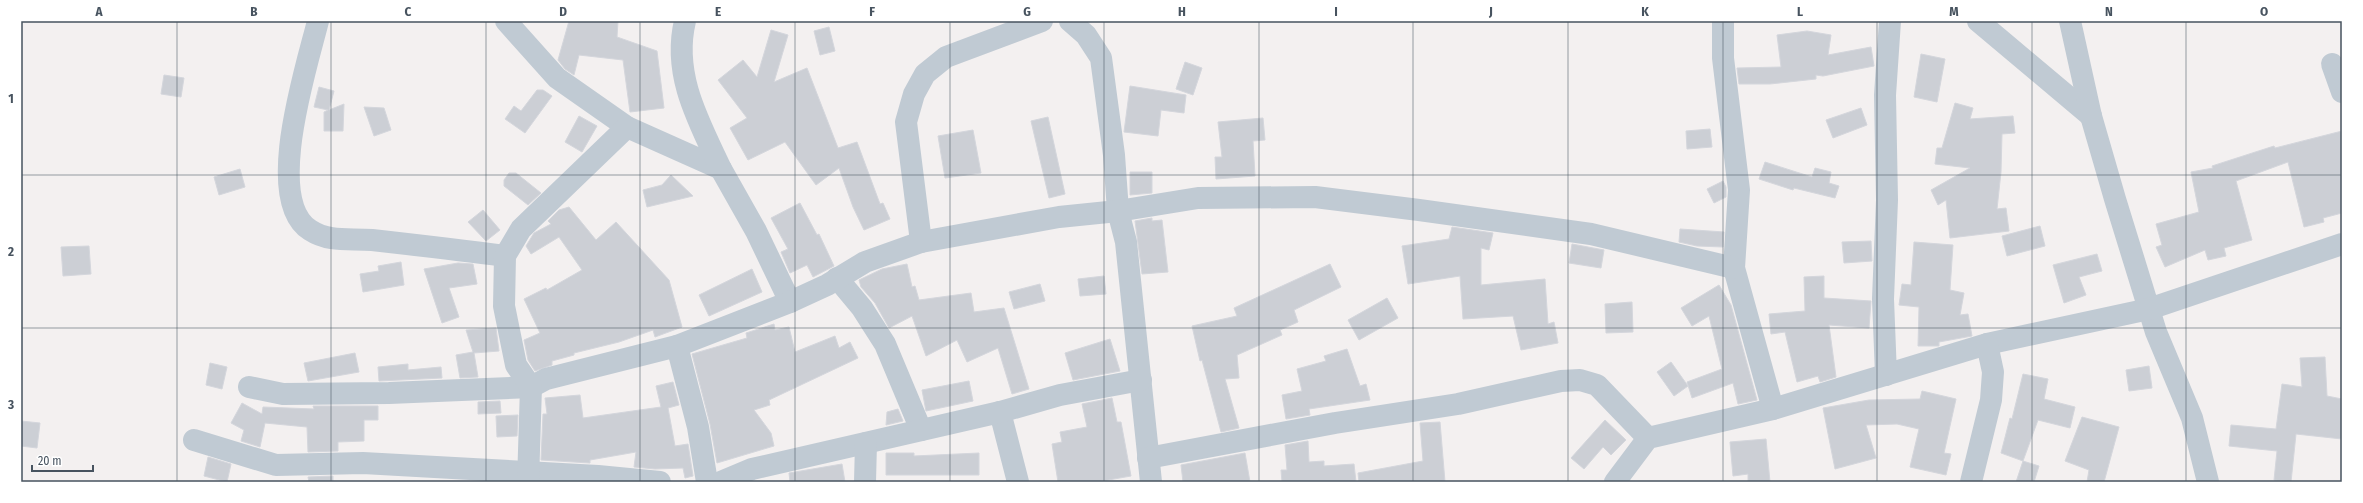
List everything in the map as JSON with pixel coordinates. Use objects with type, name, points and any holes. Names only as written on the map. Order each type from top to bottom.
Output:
[{"type":"street","points":[[318,21],[291,135],[288,171],[292,204],[298,220],[310,230],[325,237],[341,240],[365,239],[505,256]]},
{"type":"street","points":[[506,21],[557,78],[627,127],[721,169]]},
{"type":"street","points":[[685,21],[682,65],[691,104],[721,169],[756,231],[790,302]]},
{"type":"street","points":[[921,242],[906,122],[914,94],[925,74],[946,57],[1042,21]]},
{"type":"street","points":[[1070,21],[1086,35],[1101,58],[1114,155],[1118,211],[1126,242],[1151,482]]},
{"type":"street","points":[[1723,21],[1723,58],[1740,190],[1734,268],[1773,410]]},
{"type":"street","points":[[1886,375],[1883,299],[1887,200],[1885,95],[1890,21]]},
{"type":"street","points":[[1978,21],[2092,116]]},
{"type":"street","points":[[2070,21],[2092,116],[2149,310],[2156,332],[2192,418],[2208,482]]},
{"type":"street","points":[[2332,64],[2342,92]]},
{"type":"street","points":[[529,478],[531,387],[516,365],[504,306],[505,256],[521,229],[627,127]]},
{"type":"street","points":[[249,387],[283,394],[389,393],[531,387],[546,379],[677,346],[790,302],[837,278],[864,262],[921,242],[1059,217],[1118,211],[1198,198],[1315,197],[1591,234],[1734,268]]},
{"type":"street","points":[[1615,482],[1648,438],[1773,410],[1987,344],[2149,310],[2342,244]]},
{"type":"street","points":[[837,278],[862,308],[885,344],[922,430]]},
{"type":"street","points":[[1971,482],[1991,400],[1993,372],[1987,344]]},
{"type":"street","points":[[677,346],[698,427],[707,482]]},
{"type":"street","points":[[721,482],[752,470],[1000,412],[1060,394],[1141,380]]},
{"type":"street","points":[[1148,458],[1335,423],[1458,404],[1561,380],[1580,380],[1597,384],[1648,438]]},
{"type":"street","points":[[1000,412],[1018,482]]},
{"type":"street","points":[[194,440],[276,465],[362,463],[529,478],[598,476],[660,482]]},
{"type":"street","points":[[865,482],[866,443]]},
{"type":"building","points":[[569,21],[618,21],[617,37],[657,51],[664,108],[630,112],[623,60],[579,55],[574,75],[565,69],[558,60]]},
{"type":"building","points":[[829,27],[835,51],[820,55],[814,31]]},
{"type":"building","points":[[771,30],[788,35],[774,82],[807,68],[838,148],[857,142],[880,204],[883,203],[890,219],[864,230],[853,207],[839,168],[816,185],[785,142],[748,160],[730,128],[747,118],[718,80],[743,60],[757,77]]},
{"type":"building","points":[[1807,31],[1831,35],[1828,55],[1871,47],[1874,66],[1823,76],[1816,75],[1816,79],[1770,84],[1739,84],[1737,68],[1781,67],[1777,35]]},
{"type":"building","points":[[1921,54],[1945,59],[1937,102],[1914,97]]},
{"type":"building","points":[[1185,62],[1202,68],[1193,95],[1176,89]]},
{"type":"building","points":[[164,75],[184,78],[181,97],[161,94]]},
{"type":"building","points":[[1130,86],[1186,95],[1184,113],[1161,110],[1158,136],[1124,132]]},
{"type":"building","points":[[319,87],[334,91],[329,110],[344,104],[343,131],[324,131],[324,112],[328,110],[314,107]]},
{"type":"building","points":[[537,90],[543,90],[552,96],[525,133],[505,119],[514,106],[521,111]]},
{"type":"building","points":[[1955,103],[1973,108],[1970,119],[2013,116],[2015,133],[2002,134],[2001,172],[1997,209],[2006,208],[2009,231],[1950,238],[1946,200],[1938,205],[1931,190],[1970,168],[1935,164],[1937,148],[1942,148]]},
{"type":"building","points":[[364,107],[384,108],[391,130],[374,136]]},
{"type":"building","points":[[1861,108],[1867,125],[1833,138],[1826,120]]},
{"type":"building","points":[[579,116],[597,126],[582,152],[565,142]]},
{"type":"building","points":[[1048,117],[1065,194],[1049,198],[1031,121]]},
{"type":"building","points":[[1263,118],[1265,140],[1253,141],[1255,176],[1216,179],[1215,157],[1222,157],[1218,122]]},
{"type":"building","points":[[1710,129],[1712,147],[1687,149],[1686,131]]},
{"type":"building","points":[[973,130],[981,173],[945,178],[938,136]]},
{"type":"building","points":[[2342,131],[2342,213],[2323,218],[2324,222],[2304,227],[2288,162],[2236,181],[2252,240],[2224,248],[2226,256],[2208,260],[2205,250],[2165,267],[2156,247],[2162,245],[2156,224],[2199,212],[2191,172],[2213,168],[2212,166],[2274,146],[2275,148]]},
{"type":"building","points":[[1765,162],[1812,177],[1815,168],[1831,172],[1829,183],[1839,186],[1835,198],[1794,188],[1793,190],[1759,179]]},
{"type":"building","points":[[240,169],[245,187],[219,195],[214,177]]},
{"type":"building","points":[[1130,172],[1152,172],[1152,193],[1130,195]]},
{"type":"building","points":[[509,173],[516,173],[541,193],[528,205],[504,186],[504,180]]},
{"type":"building","points":[[671,175],[693,196],[647,207],[643,190],[662,185]]},
{"type":"building","points":[[1723,181],[1726,187],[1726,197],[1714,203],[1707,189]]},
{"type":"building","points":[[800,203],[817,235],[819,234],[834,266],[813,277],[807,265],[790,273],[781,252],[788,249],[771,218]]},
{"type":"building","points":[[569,207],[596,240],[616,222],[669,280],[682,327],[655,337],[653,330],[619,342],[574,353],[574,355],[552,361],[552,365],[535,371],[528,360],[524,340],[540,333],[524,299],[546,288],[547,290],[582,270],[559,237],[531,254],[526,246],[534,233],[551,224],[548,221],[559,210]]},
{"type":"building","points":[[483,210],[500,230],[486,241],[468,222]]},
{"type":"building","points":[[1152,218],[1152,221],[1162,220],[1168,272],[1142,274],[1135,221]]},
{"type":"building","points":[[2040,226],[2045,246],[2007,256],[2002,236]]},
{"type":"building","points":[[1452,227],[1493,233],[1489,250],[1481,248],[1481,285],[1545,279],[1548,324],[1554,322],[1558,343],[1521,350],[1513,316],[1463,319],[1460,276],[1408,284],[1402,246],[1449,239]]},
{"type":"building","points":[[1680,229],[1724,232],[1723,247],[1697,246],[1679,242]]},
{"type":"building","points":[[1871,241],[1872,261],[1844,263],[1842,242]]},
{"type":"building","points":[[1914,242],[1953,245],[1950,290],[1964,293],[1960,315],[1968,314],[1972,336],[1939,342],[1939,346],[1918,346],[1919,307],[1899,305],[1902,284],[1911,285]]},
{"type":"building","points":[[1572,244],[1604,250],[1601,268],[1569,263]]},
{"type":"building","points":[[89,246],[91,274],[63,276],[61,247]]},
{"type":"building","points":[[2097,254],[2102,271],[2079,277],[2086,295],[2064,303],[2053,265]]},
{"type":"building","points":[[401,262],[404,285],[363,292],[360,274],[379,271],[378,266]]},
{"type":"building","points":[[458,263],[473,264],[477,284],[449,288],[459,317],[442,323],[424,269]]},
{"type":"building","points":[[907,264],[912,287],[915,286],[919,300],[971,293],[974,312],[1004,308],[1029,389],[1012,394],[998,348],[967,362],[957,340],[926,356],[912,316],[889,328],[875,303],[861,287],[859,280],[882,269]]},
{"type":"building","points":[[1330,264],[1341,287],[1294,310],[1298,322],[1280,330],[1282,335],[1237,355],[1239,378],[1225,379],[1239,428],[1221,432],[1202,360],[1200,361],[1192,326],[1237,316],[1234,308]]},
{"type":"building","points":[[752,269],[762,292],[709,316],[699,295]]},
{"type":"building","points":[[1104,276],[1106,294],[1080,296],[1078,279]]},
{"type":"building","points":[[1824,276],[1824,298],[1871,301],[1869,328],[1829,325],[1836,377],[1820,382],[1818,376],[1797,382],[1785,332],[1771,334],[1769,314],[1805,311],[1804,277]]},
{"type":"building","points":[[1040,284],[1045,301],[1014,309],[1009,292]]},
{"type":"building","points":[[1719,285],[1731,305],[1757,400],[1738,404],[1733,383],[1692,398],[1687,382],[1722,369],[1709,316],[1692,326],[1681,308]]},
{"type":"building","points":[[1387,298],[1398,318],[1359,340],[1348,320]]},
{"type":"building","points":[[1632,302],[1633,332],[1606,333],[1605,304]]},
{"type":"building","points":[[774,324],[775,330],[789,327],[795,352],[835,336],[839,348],[850,342],[858,358],[769,400],[770,405],[754,410],[771,433],[774,446],[717,463],[710,424],[692,354],[747,338],[746,333]]},
{"type":"building","points":[[496,328],[499,351],[474,353],[478,377],[460,378],[456,355],[473,352],[466,330]]},
{"type":"building","points":[[1110,339],[1120,371],[1073,380],[1065,353]]},
{"type":"building","points":[[1347,349],[1360,386],[1366,384],[1370,400],[1309,409],[1310,415],[1286,419],[1282,395],[1302,391],[1297,369],[1326,361],[1324,356]]},
{"type":"building","points":[[355,353],[359,372],[308,381],[304,363]]},
{"type":"building","points":[[2325,357],[2327,396],[2342,399],[2342,439],[2296,434],[2291,482],[2274,480],[2277,451],[2229,446],[2231,425],[2276,429],[2282,384],[2302,387],[2300,358]]},
{"type":"building","points":[[1671,362],[1688,386],[1674,396],[1657,372]]},
{"type":"building","points":[[210,363],[227,367],[222,389],[206,385]]},
{"type":"building","points":[[408,364],[408,370],[441,367],[442,378],[379,381],[378,367]]},
{"type":"building","points":[[2149,366],[2152,388],[2129,391],[2126,370]]},
{"type":"building","points":[[2023,374],[2048,379],[2044,399],[2075,407],[2070,428],[2038,420],[2023,461],[2001,453],[2010,418],[2012,419]]},
{"type":"building","points":[[969,381],[973,401],[926,411],[922,390]]},
{"type":"building","points":[[673,382],[679,405],[668,408],[675,446],[688,444],[693,476],[685,478],[683,468],[655,469],[634,467],[636,452],[590,460],[590,463],[541,460],[543,414],[547,414],[545,398],[580,395],[583,418],[661,407],[656,386]]},
{"type":"building","points":[[1922,391],[1956,399],[1944,453],[1951,454],[1946,475],[1910,467],[1919,429],[1897,424],[1866,425],[1876,458],[1835,469],[1823,408],[1869,400],[1920,399]]},
{"type":"building","points":[[1112,398],[1117,422],[1121,422],[1131,476],[1097,482],[1058,482],[1052,444],[1062,442],[1060,432],[1087,427],[1082,404]]},
{"type":"building","points":[[500,401],[501,413],[478,414],[478,402]]},
{"type":"building","points":[[242,403],[262,414],[263,407],[314,409],[313,406],[378,406],[378,420],[364,420],[364,441],[338,442],[338,451],[308,452],[307,427],[265,423],[260,447],[241,441],[244,430],[231,423]]},
{"type":"building","points":[[898,409],[903,421],[886,425],[887,412]]},
{"type":"building","points":[[518,415],[517,436],[497,437],[496,416]]},
{"type":"building","points":[[2082,417],[2119,427],[2104,482],[2087,482],[2089,470],[2065,461]]},
{"type":"building","points":[[1605,420],[1626,440],[1611,455],[1603,447],[1584,469],[1571,458]]},
{"type":"building","points":[[21,421],[40,423],[37,448],[21,446]]},
{"type":"building","points":[[1440,422],[1445,482],[1359,482],[1358,473],[1423,461],[1420,423]]},
{"type":"building","points":[[1766,439],[1770,482],[1748,482],[1748,474],[1733,476],[1730,442]]},
{"type":"building","points":[[1308,441],[1309,462],[1324,461],[1324,466],[1354,464],[1356,482],[1282,482],[1281,470],[1287,470],[1285,445]]},
{"type":"building","points":[[886,453],[914,453],[914,456],[979,453],[979,475],[886,475]]},
{"type":"building","points":[[1245,453],[1250,482],[1183,482],[1181,465]]},
{"type":"building","points":[[208,457],[231,464],[227,482],[204,476]]},
{"type":"building","points":[[2023,461],[2039,466],[2034,482],[2016,482]]},
{"type":"building","points":[[842,464],[845,482],[790,482],[789,473]]},
{"type":"building","points":[[333,476],[333,482],[309,482],[308,477]]}]
